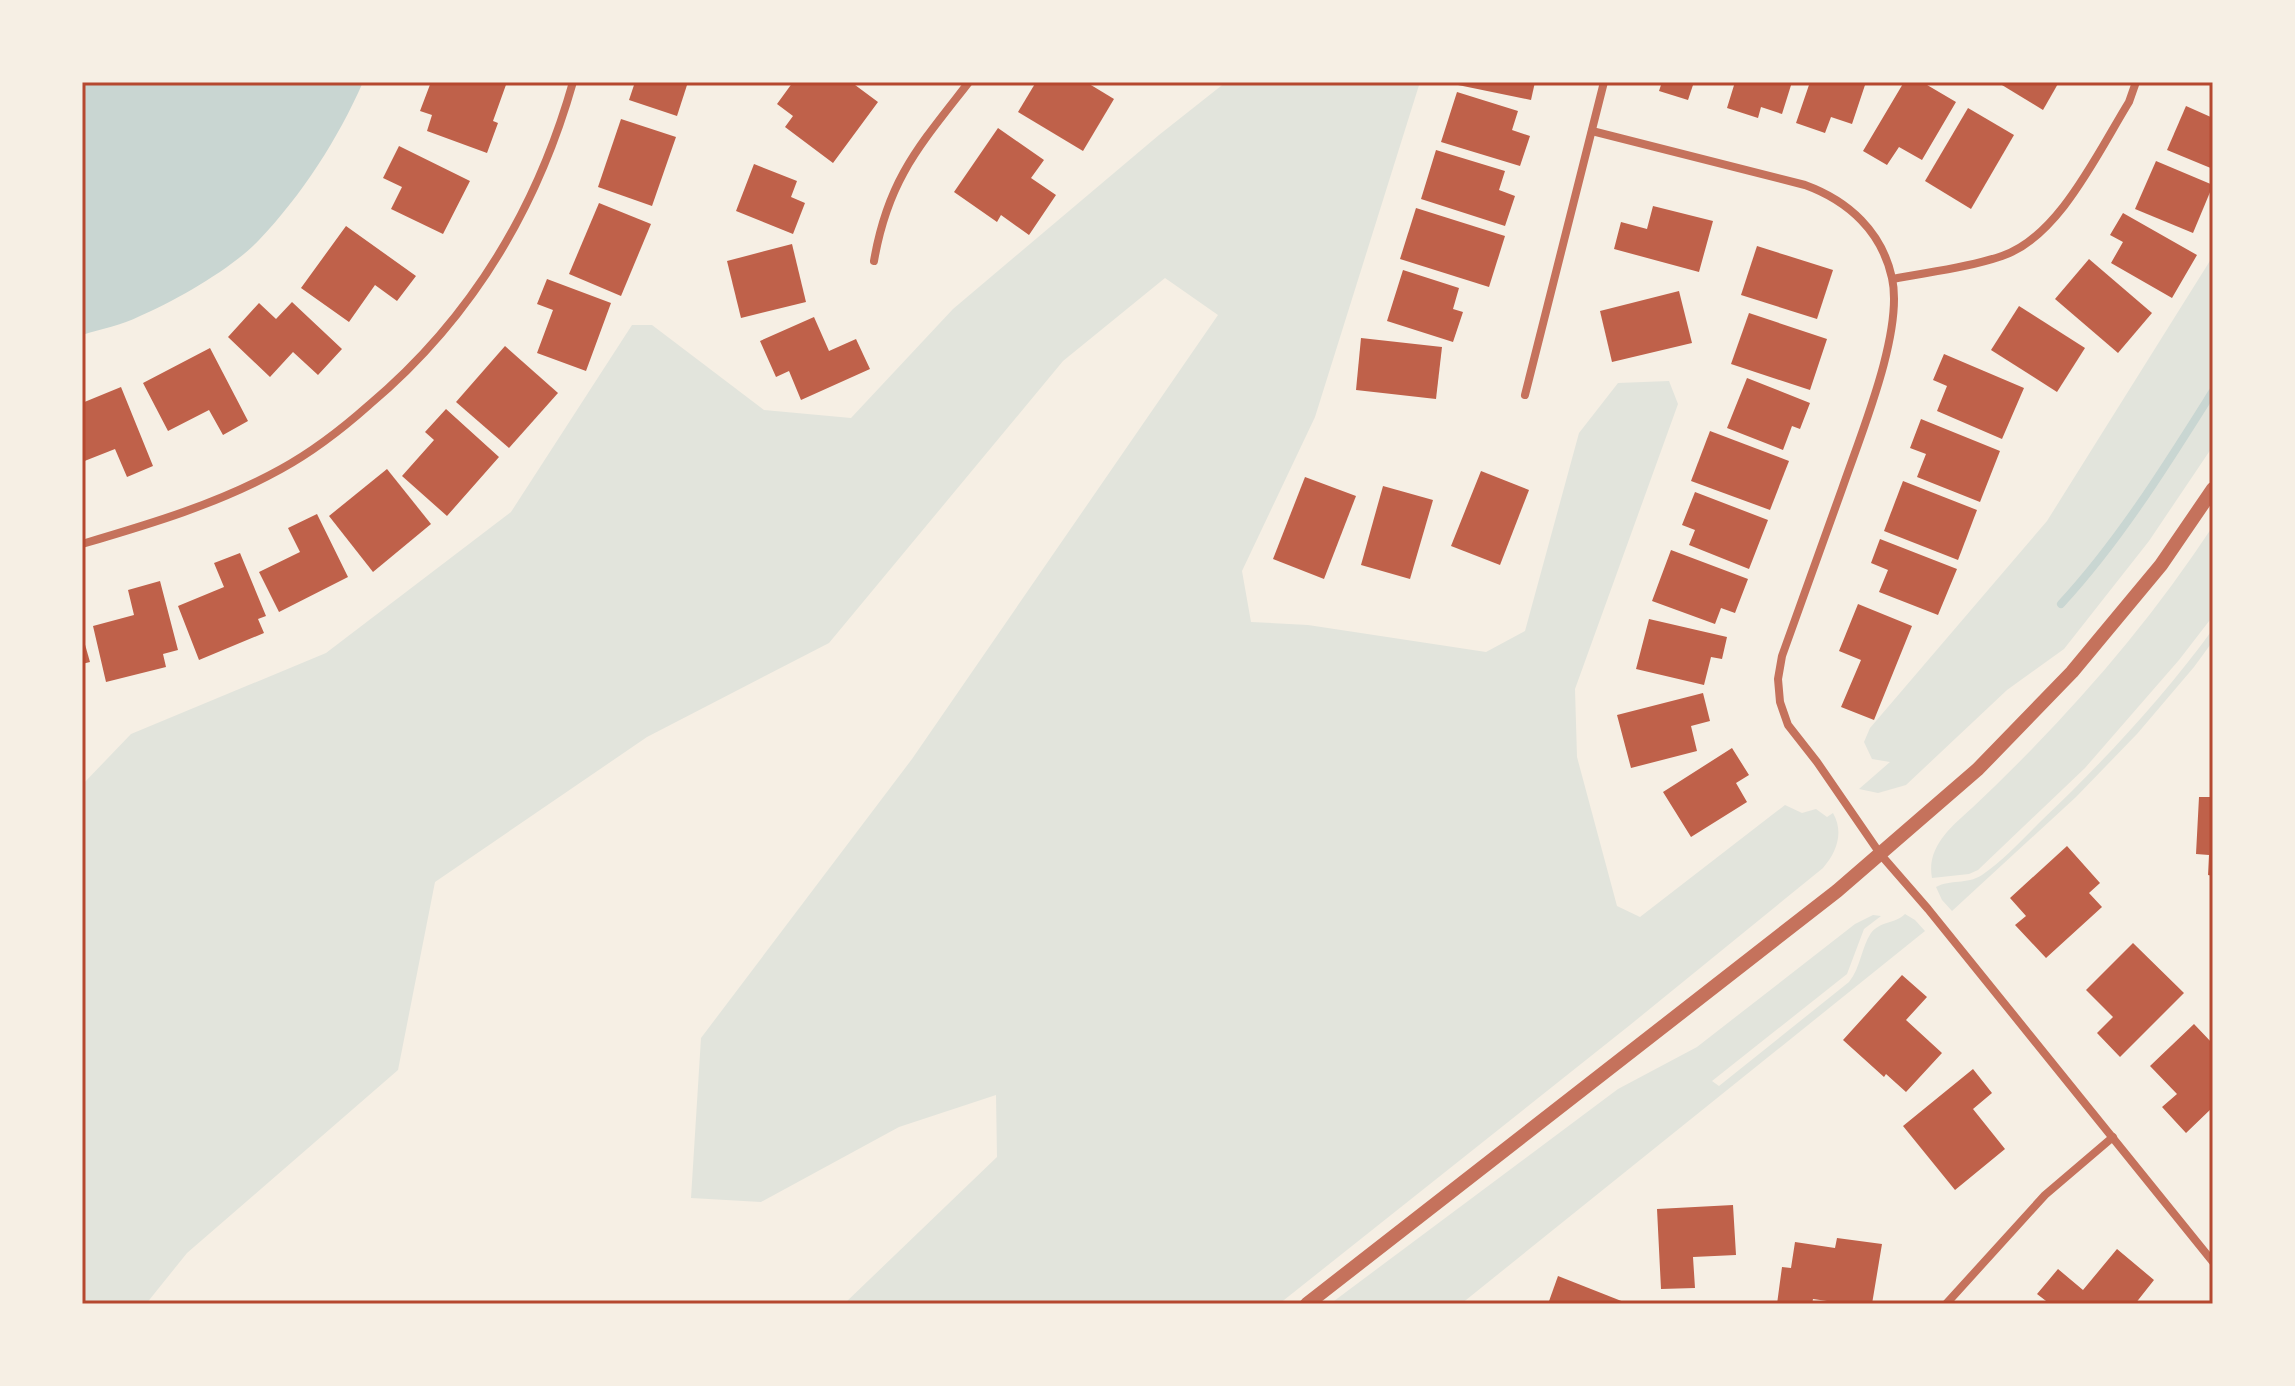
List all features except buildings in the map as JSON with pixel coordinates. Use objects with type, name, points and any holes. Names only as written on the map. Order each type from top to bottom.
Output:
[{"type":"street","points":[[82,544],[173,517],[229,495],[283,468],[344,427],[400,379],[434,344],[503,250],[535,188],[561,124],[573,82]]},
{"type":"street","points":[[874,261],[879,229],[907,162],[969,82]]},
{"type":"street","points":[[1525,395],[1604,82]]},
{"type":"street","points":[[1893,279],[2001,257],[2021,248],[2046,228],[2060,212],[2129,102],[2136,82]]},
{"type":"street","points":[[1592,131],[1822,191],[1852,210],[1865,223],[1884,253],[1893,279],[1894,324],[1866,420],[1782,656],[1778,679],[1780,702],[1788,725],[1881,855],[2213,1262]]},
{"type":"street","points":[[1307,1304],[1881,855],[1978,769],[2072,672],[2161,565],[2213,489]]},
{"type":"street","points":[[1946,1304],[2045,1195],[2113,1137]]},
{"type":"shaded area","points":[[82,82],[363,82],[318,166],[275,223],[248,251],[170,302],[126,322],[82,335]]},
{"type":"shaded area","points":[[1226,82],[1420,82],[1315,417],[1242,571],[1251,622],[1308,625],[1486,652],[1525,631],[1579,433],[1618,383],[1669,381],[1678,404],[1575,689],[1577,757],[1617,906],[1640,917],[1785,805],[1802,813],[1816,809],[1827,817],[1833,813],[1838,827],[1837,842],[1823,868],[1279,1304],[844,1304],[997,1157],[996,1095],[899,1127],[761,1202],[691,1198],[701,1038],[912,759],[1218,315],[1165,278],[1063,361],[829,643],[647,737],[435,882],[398,1070],[187,1253],[146,1304],[82,1304],[82,785],[131,734],[326,653],[511,512],[632,325],[652,325],[764,410],[851,418],[953,309]]},
{"type":"shaded area","points":[[2213,256],[2213,446],[2149,541],[2064,649],[2007,690],[1906,785],[1878,793],[1859,789],[1890,762],[1872,759],[1864,742],[1870,728],[2047,521]]},
{"type":"shaded area","points":[[2213,526],[2213,616],[2179,660],[2085,768],[1978,870],[1932,878],[1933,857],[1942,838],[2101,674],[2187,565]]},
{"type":"shaded area","points":[[2213,629],[2213,641],[2137,734],[2076,797],[1952,911],[1936,887],[1976,878],[2005,857],[2132,729]]},
{"type":"shaded area","points":[[1905,914],[1925,931],[1461,1304],[1330,1304],[1618,1089],[1697,1047],[1855,924],[1873,915],[1881,916],[1864,929],[1847,974],[1712,1081],[1719,1086],[1849,982],[1871,933]]},
{"type":"waterway","points":[[2061,604],[2123,528],[2213,391]]}]
